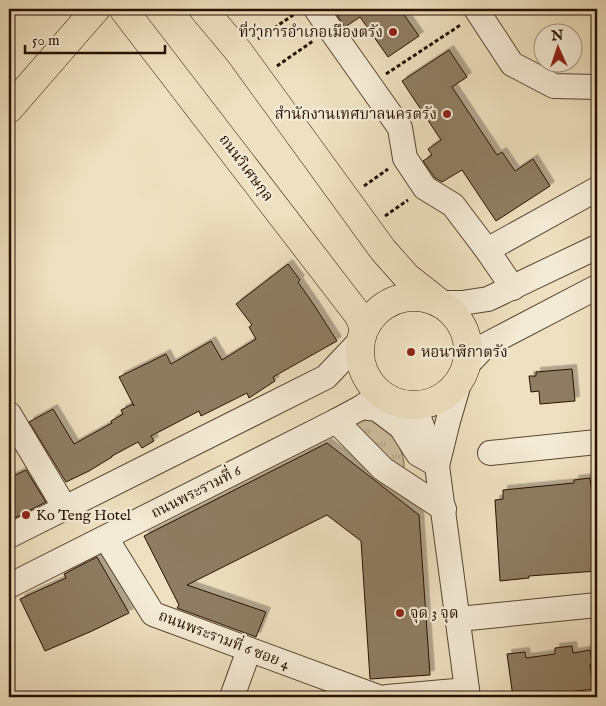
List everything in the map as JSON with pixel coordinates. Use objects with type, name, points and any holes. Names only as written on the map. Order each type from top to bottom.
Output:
[{"type":"main road","points":[[9,109],[96,9]]},
{"type":"main road","name":"ถนนวิเศษกุล","points":[[123,9],[359,316],[362,335]]},
{"type":"main road","points":[[203,9],[239,52],[367,229],[407,277],[454,314],[464,329],[468,346],[462,374],[448,394],[432,402],[414,405],[371,400],[368,381],[361,364],[359,346],[362,335],[374,314],[388,304],[404,298],[422,298],[440,303]]},
{"type":"street","points":[[316,9],[371,84],[400,128],[405,158],[425,188],[453,205],[513,288]]},
{"type":"street","points":[[477,11],[512,64],[554,86],[597,87]]},
{"type":"street","points":[[487,250],[597,189]]},
{"type":"street","points":[[440,303],[462,303],[488,299],[597,247]]},
{"type":"street","points":[[438,466],[448,421],[462,374],[486,346],[597,287]]},
{"type":"street","points":[[9,536],[326,378],[362,335]]},
{"type":"street","points":[[371,400],[377,409],[401,427],[418,454],[438,466]]},
{"type":"street","name":"ถนนพระรามที่ 6","points":[[9,586],[336,421],[371,400]]},
{"type":"street","points":[[387,697],[468,694],[438,466],[414,405]]},
{"type":"street","points":[[9,414],[65,508]]},
{"type":"street","points":[[336,421],[382,469],[444,509]]},
{"type":"street","points":[[490,453],[597,442]]},
{"type":"street","name":"ถนนพระรามที่ 6 ซอย 4","points":[[106,538],[153,614],[378,697]]},
{"type":"street","points":[[459,619],[597,605]]},
{"type":"street","points":[[232,697],[249,650]]},
{"type":"path","points":[[239,52],[303,9]]},
{"type":"path","points":[[371,84],[477,11]]},
{"type":"path","points":[[258,79],[331,29]]},
{"type":"path","points":[[346,199],[405,158]]},
{"type":"path","points":[[367,229],[425,188]]},
{"type":"green space","points":[[365,415],[383,426],[393,436],[401,452],[404,468],[399,471],[365,446],[354,422]]},
{"type":"building","name":"ที่ว่าการอำเภอเมืองตรัง","points":[[333,9],[400,9],[419,36],[388,57],[360,17],[345,27]]},
{"type":"building","name":"สำนักงานเทศบาลนครตรัง","points":[[449,50],[467,77],[452,87],[497,155],[502,152],[515,171],[533,159],[550,186],[496,221],[462,170],[442,182],[435,178],[423,161],[432,155],[428,149],[441,140],[402,81]]},
{"type":"building","points":[[288,264],[300,280],[298,282],[337,341],[273,377],[275,381],[249,398],[247,393],[201,416],[199,411],[151,436],[154,441],[142,448],[138,442],[89,471],[66,482],[29,422],[53,409],[74,444],[112,423],[111,421],[123,414],[121,410],[133,404],[119,377],[166,354],[171,364],[211,341],[222,360],[256,339],[249,327],[252,325],[236,304]]},
{"type":"building","points":[[572,369],[575,401],[540,404],[539,391],[531,392],[529,376],[536,376],[536,372]]},
{"type":"building","points":[[327,443],[419,515],[430,675],[370,679],[361,541],[327,515],[187,585],[266,612],[256,637],[177,608],[179,605],[144,536]]},
{"type":"building","points":[[26,470],[46,502],[9,521],[9,478]]},
{"type":"building","points":[[590,478],[591,487],[595,487],[597,512],[597,571],[529,576],[529,578],[500,581],[495,500],[503,499],[503,490],[574,483],[574,480]]},
{"type":"building","points":[[97,557],[129,613],[45,651],[20,599],[66,578],[64,574]]},
{"type":"building","points":[[572,646],[573,653],[590,650],[593,689],[529,697],[513,697],[507,654],[525,652],[526,658],[555,654],[555,648]]},
{"type":"place","name":"ที่ว่าการอำเภอเมืองตรัง","points":[[393,32]]},
{"type":"place","name":"สำนักงานเทศบาลนครตรัง","points":[[447,114]]},
{"type":"place","name":"หอนาฬิกาตรัง","points":[[411,352]]},
{"type":"place","name":"Ko Teng Hotel","points":[[26,515]]},
{"type":"place","name":"จุด 3 จุด","points":[[400,613]]}]
